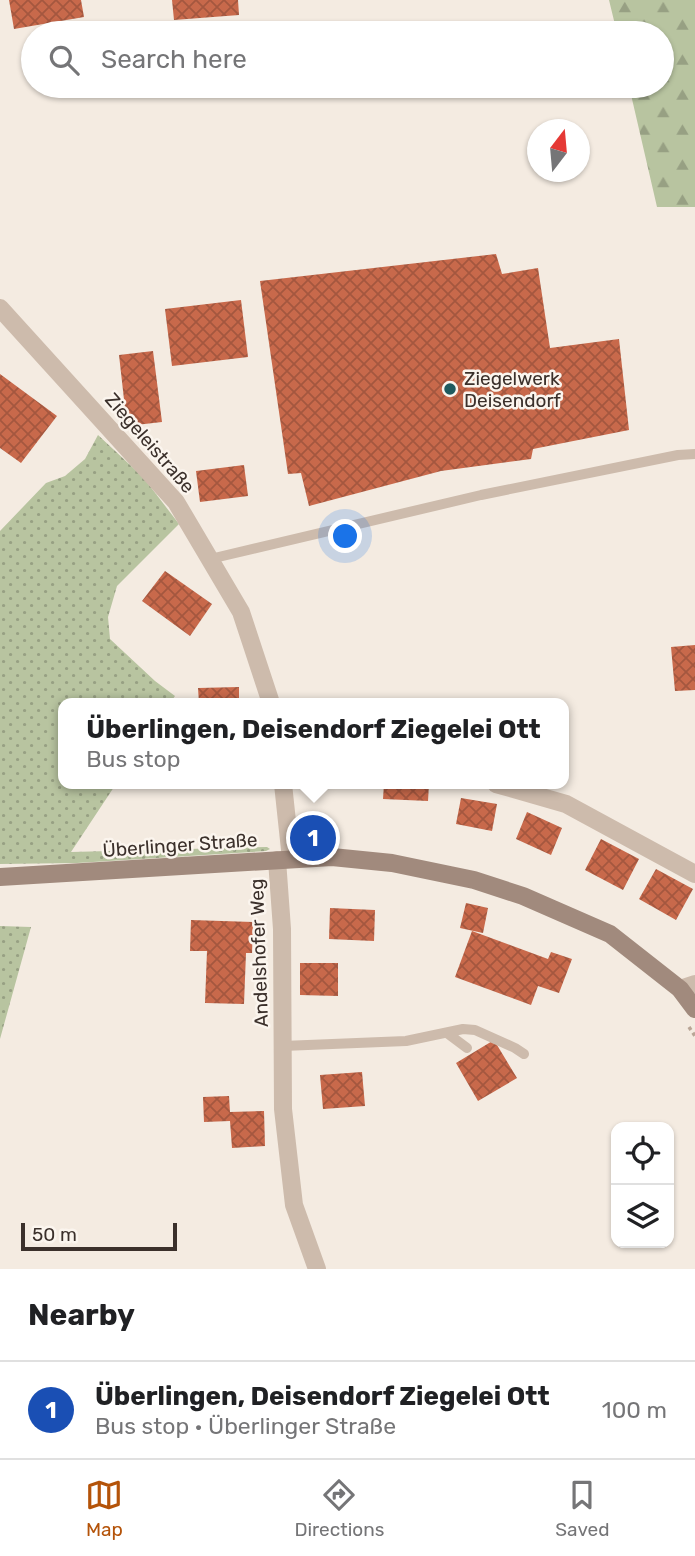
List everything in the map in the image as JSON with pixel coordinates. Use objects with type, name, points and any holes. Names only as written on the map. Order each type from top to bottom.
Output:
[{"type":"main road","name":"Überlinger Straße","points":[[0,877],[332,857],[392,863],[474,880],[511,892],[610,934],[687,987],[690,1014]]},
{"type":"street","name":"Ziegeleistraße","points":[[0,307],[176,502],[241,612],[269,698]]},
{"type":"street","points":[[283,789],[284,859]]},
{"type":"street","points":[[514,789],[566,804],[695,874]]},
{"type":"street","name":"Andelshofer Weg","points":[[284,859],[283,1109],[293,1205],[317,1269]]},
{"type":"lane","points":[[210,559],[481,495],[678,455],[695,454]]},
{"type":"lane","name":"Andelshofer Weg","points":[[283,1046],[405,1041],[463,1029],[475,1030],[524,1054]]},
{"type":"lane","points":[[447,1033],[467,1048]]},
{"type":"path","points":[[690,1014],[695,1037]]},
{"type":"green space","points":[[609,0],[695,0],[695,207],[657,207],[632,98],[674,98],[674,21],[614,21]]},
{"type":"green space","points":[[98,435],[143,477],[179,524],[117,586],[108,617],[110,639],[175,696],[58,698],[58,789],[113,789],[71,852],[270,849],[266,851],[77,863],[0,864],[0,531],[46,483],[65,476],[85,459]]},
{"type":"green space","points":[[0,926],[31,927],[0,1039]]},
{"type":"building","points":[[9,0],[81,0],[84,17],[61,21],[21,21],[21,28],[14,29]]},
{"type":"building","points":[[172,0],[238,0],[239,15],[174,20]]},
{"type":"building","name":"Ziegelwerk Deisendorf","points":[[496,254],[502,274],[538,268],[550,348],[619,339],[629,430],[533,449],[531,459],[441,471],[309,506],[301,473],[288,474],[260,281]]},
{"type":"building","points":[[241,300],[248,357],[172,366],[165,309]]},
{"type":"building","points":[[153,351],[162,422],[127,426],[119,355]]},
{"type":"building","points":[[0,374],[57,416],[21,463],[0,448]]},
{"type":"building","points":[[244,465],[248,496],[200,502],[196,471]]},
{"type":"building","points":[[165,571],[212,604],[190,636],[142,601]]},
{"type":"building","points":[[695,645],[695,690],[675,691],[671,647]]},
{"type":"building","points":[[239,687],[239,698],[199,698],[198,688]]},
{"type":"building","points":[[384,789],[429,789],[428,801],[383,799]]},
{"type":"building","points":[[461,798],[497,804],[492,831],[456,824]]},
{"type":"building","points":[[527,812],[562,828],[551,855],[516,839]]},
{"type":"building","points":[[601,839],[639,859],[623,890],[585,870]]},
{"type":"building","points":[[656,869],[693,889],[676,920],[639,899]]},
{"type":"building","points":[[466,903],[488,908],[483,933],[460,928]]},
{"type":"building","points":[[330,908],[375,910],[374,941],[329,939]]},
{"type":"building","points":[[191,920],[253,922],[252,953],[246,953],[244,1004],[205,1003],[207,951],[190,951]]},
{"type":"building","points":[[472,931],[548,959],[551,952],[572,959],[559,993],[538,986],[531,1005],[455,977]]},
{"type":"building","points":[[300,963],[338,963],[338,996],[300,995]]},
{"type":"building","points":[[494,1040],[517,1078],[478,1101],[456,1063]]},
{"type":"building","points":[[362,1072],[365,1106],[323,1109],[320,1075]]},
{"type":"building","points":[[229,1096],[230,1112],[264,1111],[265,1146],[232,1148],[230,1121],[204,1122],[203,1097]]},
{"type":"place","name":"Ziegelwerk Deisendorf","points":[[450,389]]},
{"type":"place","name":"Überlingen, Deisendorf Ziegelei Ott","points":[[313,838]]}]
